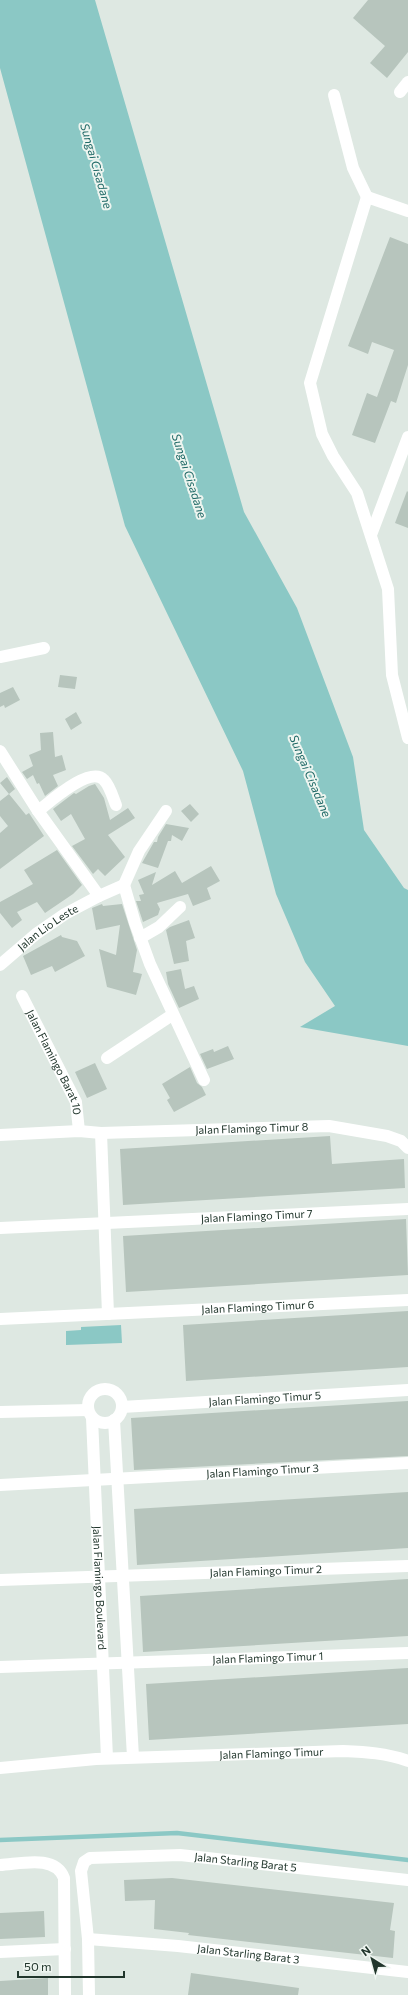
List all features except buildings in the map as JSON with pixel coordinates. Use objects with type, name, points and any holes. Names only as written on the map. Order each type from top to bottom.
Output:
[{"type":"street","points":[[400,92],[408,82]]},
{"type":"street","points":[[334,96],[353,168],[367,196],[408,211]]},
{"type":"street","points":[[367,196],[310,383],[322,434],[333,456],[358,493],[388,589],[392,675],[408,738]]},
{"type":"street","points":[[371,535],[408,437]]},
{"type":"street","points":[[0,657],[44,648]]},
{"type":"street","points":[[0,751],[38,811],[99,896]]},
{"type":"street","points":[[38,811],[79,781],[92,776],[100,776],[105,780],[116,805]]},
{"type":"street","points":[[166,811],[139,850],[124,885],[140,938],[172,1015],[204,1080]]},
{"type":"street","name":"Jalan Lio Leste","points":[[0,965],[36,934],[65,914],[124,885]]},
{"type":"street","points":[[140,938],[158,927],[180,907]]},
{"type":"street","name":"Jalan Flamingo Barat 10","points":[[22,996],[76,1102],[79,1131]]},
{"type":"street","points":[[107,1058],[172,1015]]},
{"type":"street","name":"Jalan Flamingo Timur 8","points":[[0,1135],[79,1131],[101,1133],[329,1126],[387,1136],[405,1145]]},
{"type":"street","points":[[101,1133],[106,1223],[108,1314]]},
{"type":"street","name":"Jalan Flamingo Timur 7","points":[[0,1228],[408,1209]]},
{"type":"street","name":"Jalan Flamingo Timur 6","points":[[0,1319],[408,1300]]},
{"type":"street","points":[[0,1412],[90,1414],[105,1423],[114,1420],[121,1412],[122,1407],[117,1394],[104,1389],[94,1392],[87,1405],[90,1414]]},
{"type":"street","name":"Jalan Flamingo Timur 5","points":[[122,1407],[408,1390]]},
{"type":"street","name":"Jalan Flamingo Boulevard","points":[[90,1414],[95,1480],[103,1663],[102,1759]]},
{"type":"street","name":"Jalan Flamingo Boulevard","points":[[114,1420],[133,1757]]},
{"type":"street","name":"Jalan Flamingo Timur 3","points":[[0,1485],[408,1463]]},
{"type":"street","name":"Jalan Flamingo Timur 2","points":[[0,1580],[408,1566]]},
{"type":"street","name":"Jalan Flamingo Timur 1","points":[[0,1667],[408,1653]]},
{"type":"street","name":"Jalan Flamingo Timur","points":[[0,1768],[133,1757],[343,1750],[372,1752],[394,1756],[408,1761]]},
{"type":"street","name":"Jalan Starling Barat 5","points":[[88,1939],[81,1871],[84,1862],[90,1858],[170,1854],[408,1880]]},
{"type":"street","points":[[0,1865],[46,1863],[54,1865],[61,1871],[64,1878],[65,1995]]},
{"type":"street","points":[[88,1939],[89,1995]]},
{"type":"street","name":"Jalan Starling Barat 3","points":[[88,1939],[178,1946],[408,1972]]},
{"type":"street","points":[[0,1952],[65,1949]]},
{"type":"water","name":"Sungai Cisadane","points":[[0,0],[95,0],[244,512],[297,608],[353,757],[364,830],[404,888],[408,890],[408,1046],[300,1027],[335,1006],[305,962],[276,894],[243,771],[125,526],[0,68]]},
{"type":"water","points":[[121,1325],[122,1343],[66,1345],[66,1331],[81,1330],[81,1327]]},
{"type":"waterway","points":[[0,1840],[177,1833],[408,1860]]}]
